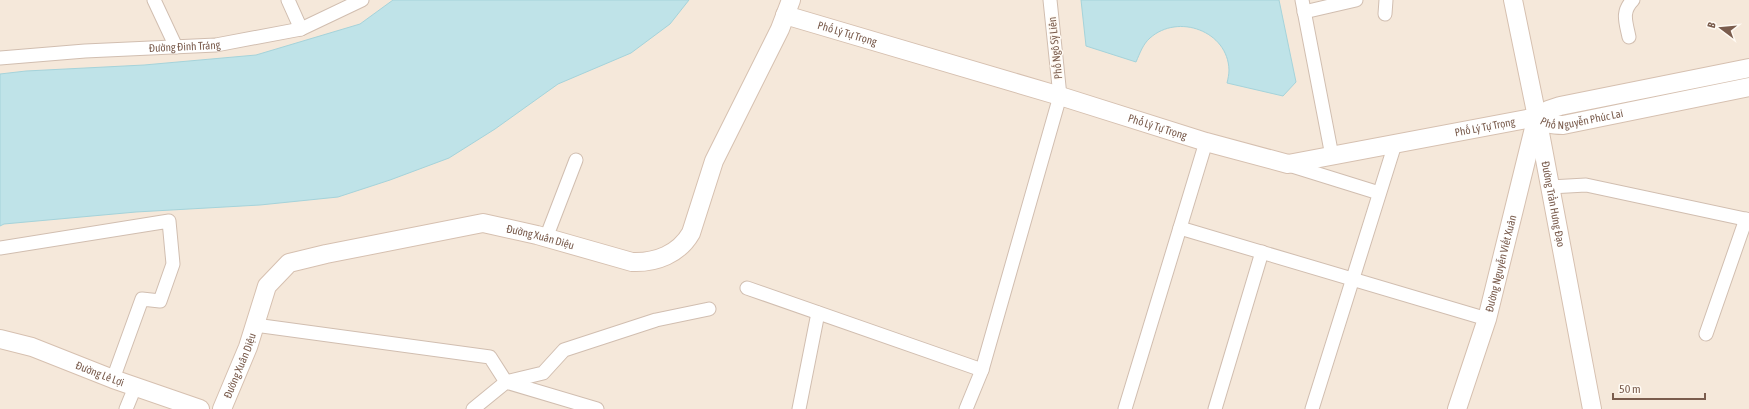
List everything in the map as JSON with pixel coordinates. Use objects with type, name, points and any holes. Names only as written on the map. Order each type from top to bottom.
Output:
[{"type":"street","points":[[154,0],[176,47]]},
{"type":"street","points":[[288,0],[301,29]]},
{"type":"street","name":"Đường Đinh Tráng","points":[[0,58],[85,51],[216,45],[301,29],[362,0]]},
{"type":"street","name":"Phố Ngô Sỹ Liên","points":[[1050,0],[1060,96]]},
{"type":"street","points":[[1332,156],[1303,6],[1356,0]]},
{"type":"street","points":[[1385,14],[1386,0]]},
{"type":"street","name":"Đường Trần Hưng Đạo","points":[[1513,0],[1537,117],[1592,409]]},
{"type":"street","points":[[1629,37],[1625,16],[1626,7],[1633,0]]},
{"type":"street","name":"Phố Lý Tự Trọng","points":[[788,8],[1206,142],[1288,164],[1537,117]]},
{"type":"street","name":"Đường Xuân Diệu","points":[[222,409],[248,347],[267,286],[289,263],[326,254],[483,223],[546,238],[632,262],[656,260],[678,249],[692,232],[714,161],[788,8]]},
{"type":"street","name":"Phố Nguyễn Phúc Lai","points":[[1749,68],[1560,106],[1548,110],[1537,117],[1552,125],[1563,125],[1749,87]]},
{"type":"street","points":[[966,409],[982,370],[1060,96]]},
{"type":"street","name":"Đường Nguyễn Viết Xuân","points":[[1458,409],[1487,319],[1537,117]]},
{"type":"street","points":[[1125,409],[1206,142]]},
{"type":"street","points":[[1312,409],[1395,144]]},
{"type":"street","points":[[546,238],[576,160]]},
{"type":"street","points":[[1288,164],[1379,193]]},
{"type":"street","points":[[1550,187],[1586,185],[1748,220],[1706,334]]},
{"type":"street","points":[[0,248],[169,221],[173,264],[160,301],[142,299],[113,379]]},
{"type":"street","points":[[1180,228],[1487,319]]},
{"type":"street","points":[[1215,409],[1262,252]]},
{"type":"street","points":[[748,288],[982,370]]},
{"type":"street","points":[[473,409],[506,382],[543,373],[564,350],[656,320],[709,309]]},
{"type":"street","points":[[799,409],[818,313]]},
{"type":"street","points":[[255,324],[490,357],[506,382],[597,409]]},
{"type":"street","name":"Đường Lê Lợi","points":[[0,339],[32,347],[113,379],[200,409]]},
{"type":"street","points":[[126,409],[135,387]]},
{"type":"shaded area","points":[[0,0],[1749,0],[1749,409],[0,409]]},
{"type":"water","points":[[393,0],[689,0],[670,24],[631,53],[558,84],[495,129],[449,158],[390,180],[338,197],[260,205],[136,212],[4,224],[0,226],[0,74],[26,71],[144,65],[256,55],[360,24]]},
{"type":"water","points":[[1081,0],[1279,0],[1296,82],[1283,96],[1227,83],[1229,70],[1226,56],[1220,45],[1211,36],[1200,30],[1187,27],[1174,27],[1161,31],[1150,38],[1136,62],[1086,46]]}]
